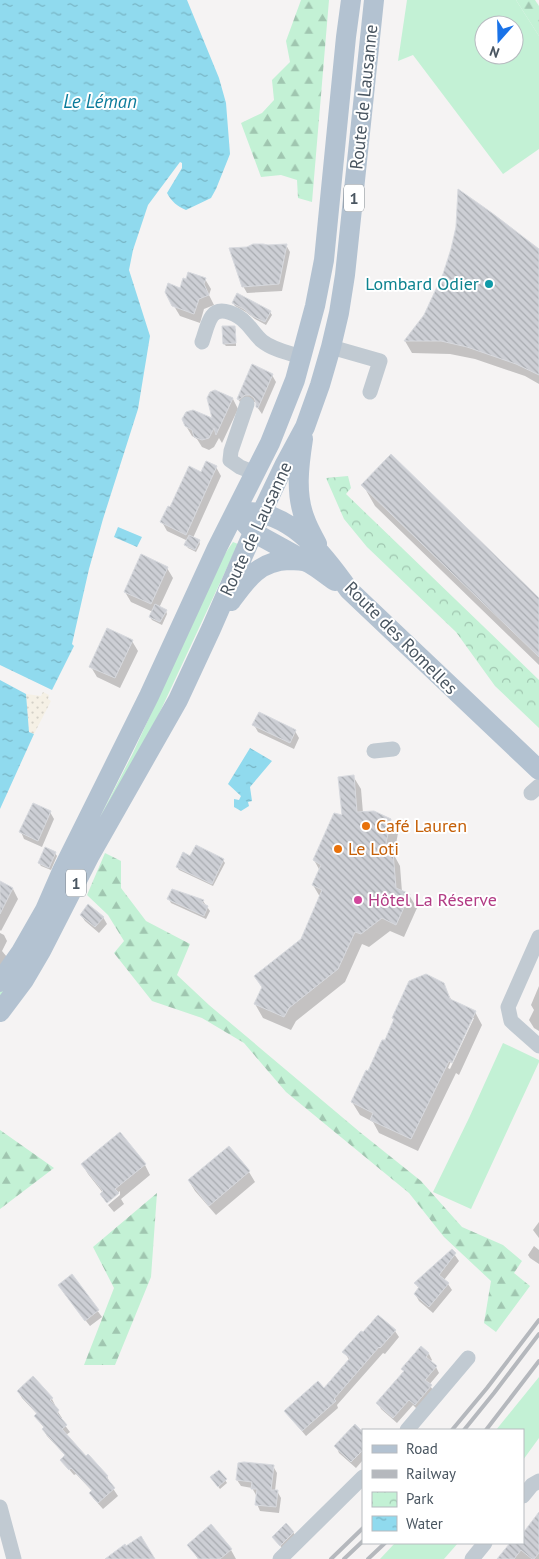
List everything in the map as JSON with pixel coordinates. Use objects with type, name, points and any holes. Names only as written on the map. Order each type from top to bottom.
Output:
[{"type":"main road","name":"Route de Lausanne","points":[[0,982],[21,952],[45,910],[217,548],[255,473],[278,424],[295,380],[320,285],[326,244],[351,0]]},
{"type":"main road","name":"Route de Lausanne","points":[[0,1012],[24,980],[90,855],[172,713],[262,512],[304,427],[320,385],[331,347],[346,276],[374,0]]},
{"type":"main road","points":[[304,348],[331,347]]},
{"type":"main road","points":[[304,427],[299,475],[300,499],[316,560]]},
{"type":"main road","points":[[236,511],[262,512],[292,526],[316,560]]},
{"type":"main road","points":[[236,511],[253,532],[316,560]]},
{"type":"main road","points":[[211,629],[254,572],[275,562],[316,560]]},
{"type":"main road","name":"Route des Romelles","points":[[316,560],[539,770]]},
{"type":"street","points":[[202,342],[211,318],[216,313],[225,312],[238,316],[268,345],[304,348]]},
{"type":"street","points":[[331,347],[380,361],[370,392]]},
{"type":"street","points":[[247,404],[231,451],[230,460],[240,467],[255,473]]},
{"type":"street","points":[[374,751],[393,749]]},
{"type":"street","points":[[539,937],[508,1007],[511,1020],[539,1046]]},
{"type":"street","points":[[408,1429],[468,1358]]},
{"type":"street","points":[[280,1559],[362,1478]]},
{"type":"street","points":[[524,1495],[532,1484],[539,1481]]},
{"type":"street","points":[[0,1507],[14,1559]]},
{"type":"street","points":[[472,1559],[484,1544]]},
{"type":"green space","points":[[301,0],[329,0],[312,202],[298,198],[297,180],[281,175],[261,177],[241,123],[262,113],[274,100],[272,80],[290,62],[286,41]]},
{"type":"green space","points":[[407,0],[516,0],[539,36],[539,149],[503,174],[413,55],[398,61]]},
{"type":"green space","points":[[516,0],[535,0],[539,6],[539,36]]},
{"type":"green space","points":[[348,476],[351,488],[346,494],[539,680],[539,728],[495,686],[456,632],[367,547],[344,519],[326,478]]},
{"type":"green space","points":[[233,542],[238,544],[159,714],[0,1004],[0,992],[18,967],[68,879],[132,755],[224,555]]},
{"type":"green space","points":[[105,853],[121,861],[121,888],[146,921],[190,944],[177,975],[209,1005],[421,1181],[462,1227],[503,1245],[522,1261],[514,1273],[530,1286],[496,1332],[484,1323],[491,1281],[444,1237],[409,1193],[286,1092],[244,1043],[202,1018],[152,1001],[114,953],[124,941],[108,915],[87,895]]},
{"type":"green space","points":[[503,1043],[539,1060],[539,1062],[471,1209],[433,1192]]},
{"type":"green space","points":[[0,1130],[54,1168],[0,1209]]},
{"type":"green space","points":[[157,1193],[151,1277],[115,1365],[84,1365],[114,1288],[93,1247]]},
{"type":"green space","points":[[539,1377],[539,1438],[524,1459],[524,1429],[497,1429]]},
{"type":"green space","points":[[394,1544],[457,1544],[444,1559],[380,1559]]},
{"type":"sand","points":[[43,692],[49,695],[48,699],[51,701],[34,734],[29,732],[26,694],[41,696]]},
{"type":"water","name":"Le Léman","points":[[0,0],[187,0],[219,78],[226,103],[230,154],[211,198],[186,210],[175,203],[167,193],[182,168],[182,163],[180,162],[148,205],[133,250],[129,270],[150,336],[138,409],[89,569],[72,644],[74,646],[52,690],[0,665]]},
{"type":"water","points":[[118,527],[142,537],[137,547],[114,537]]},
{"type":"water","points":[[0,680],[26,694],[29,732],[34,734],[0,809]]},
{"type":"water","points":[[250,748],[272,761],[250,787],[252,801],[248,802],[249,806],[241,811],[234,807],[234,799],[239,800],[241,796],[228,784]]},
{"type":"building","name":"Lombard Odier","points":[[458,189],[539,249],[539,375],[516,364],[467,347],[441,341],[404,341],[424,315],[443,274],[456,227]]},
{"type":"building","points":[[253,244],[287,244],[279,284],[242,287],[229,248],[247,247]]},
{"type":"building","points":[[188,272],[206,278],[204,284],[209,295],[199,299],[194,314],[172,306],[165,292],[168,283],[180,288],[183,278],[186,279]]},
{"type":"building","points":[[237,293],[271,311],[265,322],[232,303]]},
{"type":"building","points":[[222,326],[235,326],[236,343],[223,344]]},
{"type":"building","points":[[252,364],[273,374],[258,408],[254,398],[250,395],[245,395],[239,400],[237,399]]},
{"type":"building","points":[[215,390],[233,398],[216,435],[214,428],[209,438],[202,440],[194,437],[192,430],[185,426],[182,419],[186,412],[193,410],[212,418],[207,398],[210,392]]},
{"type":"building","points":[[391,454],[539,598],[539,657],[361,485]]},
{"type":"building","points":[[206,461],[217,466],[186,535],[160,522],[168,506],[170,507],[189,466],[201,472]]},
{"type":"building","points":[[189,535],[200,540],[195,550],[184,545]]},
{"type":"building","points":[[141,554],[168,567],[151,604],[124,592]]},
{"type":"building","points":[[155,604],[167,610],[160,622],[149,617]]},
{"type":"building","points":[[107,628],[133,640],[115,678],[89,667]]},
{"type":"building","points":[[259,712],[296,730],[290,743],[252,725]]},
{"type":"building","points":[[354,775],[357,812],[374,811],[391,819],[385,848],[393,852],[396,888],[410,894],[396,925],[382,918],[361,934],[355,932],[338,969],[289,1008],[284,1017],[254,1004],[262,987],[254,976],[301,939],[322,890],[312,885],[321,865],[313,860],[334,813],[342,815],[338,777]]},
{"type":"building","points":[[33,803],[51,811],[38,841],[19,832]]},
{"type":"building","points":[[196,845],[224,859],[212,884],[176,867],[183,852],[190,856]]},
{"type":"building","points":[[45,847],[56,852],[49,868],[38,863]]},
{"type":"building","points":[[0,881],[13,888],[0,914]]},
{"type":"building","points":[[172,889],[204,900],[202,903],[208,906],[204,916],[167,899]]},
{"type":"building","points":[[88,904],[104,917],[95,927],[80,915]]},
{"type":"building","points":[[426,974],[444,983],[450,999],[476,1011],[452,1063],[449,1061],[411,1139],[370,1120],[373,1113],[351,1102],[382,1040],[385,1040],[394,1019],[392,1018],[409,981]]},
{"type":"building","points":[[120,1132],[146,1164],[115,1189],[119,1193],[107,1203],[100,1194],[103,1191],[81,1164]]},
{"type":"building","points":[[229,1146],[250,1171],[209,1206],[188,1180]]},
{"type":"building","points":[[452,1249],[456,1253],[439,1275],[449,1283],[429,1307],[414,1294],[419,1287],[414,1283]]},
{"type":"building","points":[[72,1274],[99,1310],[85,1321],[58,1285]]},
{"type":"building","points":[[378,1315],[396,1330],[334,1399],[336,1401],[302,1431],[284,1411],[318,1381],[324,1388],[350,1358],[342,1352]]},
{"type":"building","points":[[421,1346],[429,1353],[426,1357],[437,1366],[425,1380],[432,1385],[415,1405],[409,1400],[393,1418],[376,1403],[404,1371],[401,1369]]},
{"type":"building","points":[[33,1376],[53,1398],[50,1400],[59,1410],[57,1413],[67,1425],[62,1429],[86,1456],[88,1454],[108,1476],[106,1477],[115,1488],[98,1503],[89,1493],[92,1490],[71,1468],[69,1470],[60,1460],[65,1455],[42,1429],[44,1427],[34,1416],[37,1413],[17,1391]]},
{"type":"building","points":[[355,1424],[362,1431],[362,1451],[351,1462],[334,1446]]},
{"type":"building","points":[[238,1463],[274,1465],[271,1490],[278,1490],[276,1507],[255,1505],[257,1489],[251,1489],[252,1482],[236,1480]]},
{"type":"building","points":[[219,1470],[227,1479],[218,1487],[210,1477]]},
{"type":"building","points":[[539,1512],[539,1553],[534,1559],[521,1550],[514,1559],[497,1559],[509,1544],[524,1544],[524,1532]]},
{"type":"building","points":[[286,1523],[294,1532],[280,1546],[272,1537]]},
{"type":"building","points":[[211,1524],[232,1549],[220,1559],[199,1559],[187,1545]]},
{"type":"building","points":[[141,1536],[155,1559],[105,1559],[125,1544],[126,1546]]},
{"type":"railway","points":[[453,1429],[539,1320]]},
{"type":"railway","points":[[465,1429],[539,1334]]},
{"type":"railway","points":[[487,1429],[539,1361]]},
{"type":"railway","points":[[331,1559],[362,1529]]},
{"type":"railway","points":[[344,1559],[362,1542]]},
{"type":"railway","points":[[368,1559],[384,1544]]},
{"type":"place","name":"Lombard Odier","points":[[489,284]]},
{"type":"place","name":"Café Lauren","points":[[366,826]]},
{"type":"place","name":"Le Loti","points":[[338,849]]},
{"type":"place","name":"Hôtel La Réserve","points":[[358,900]]}]
